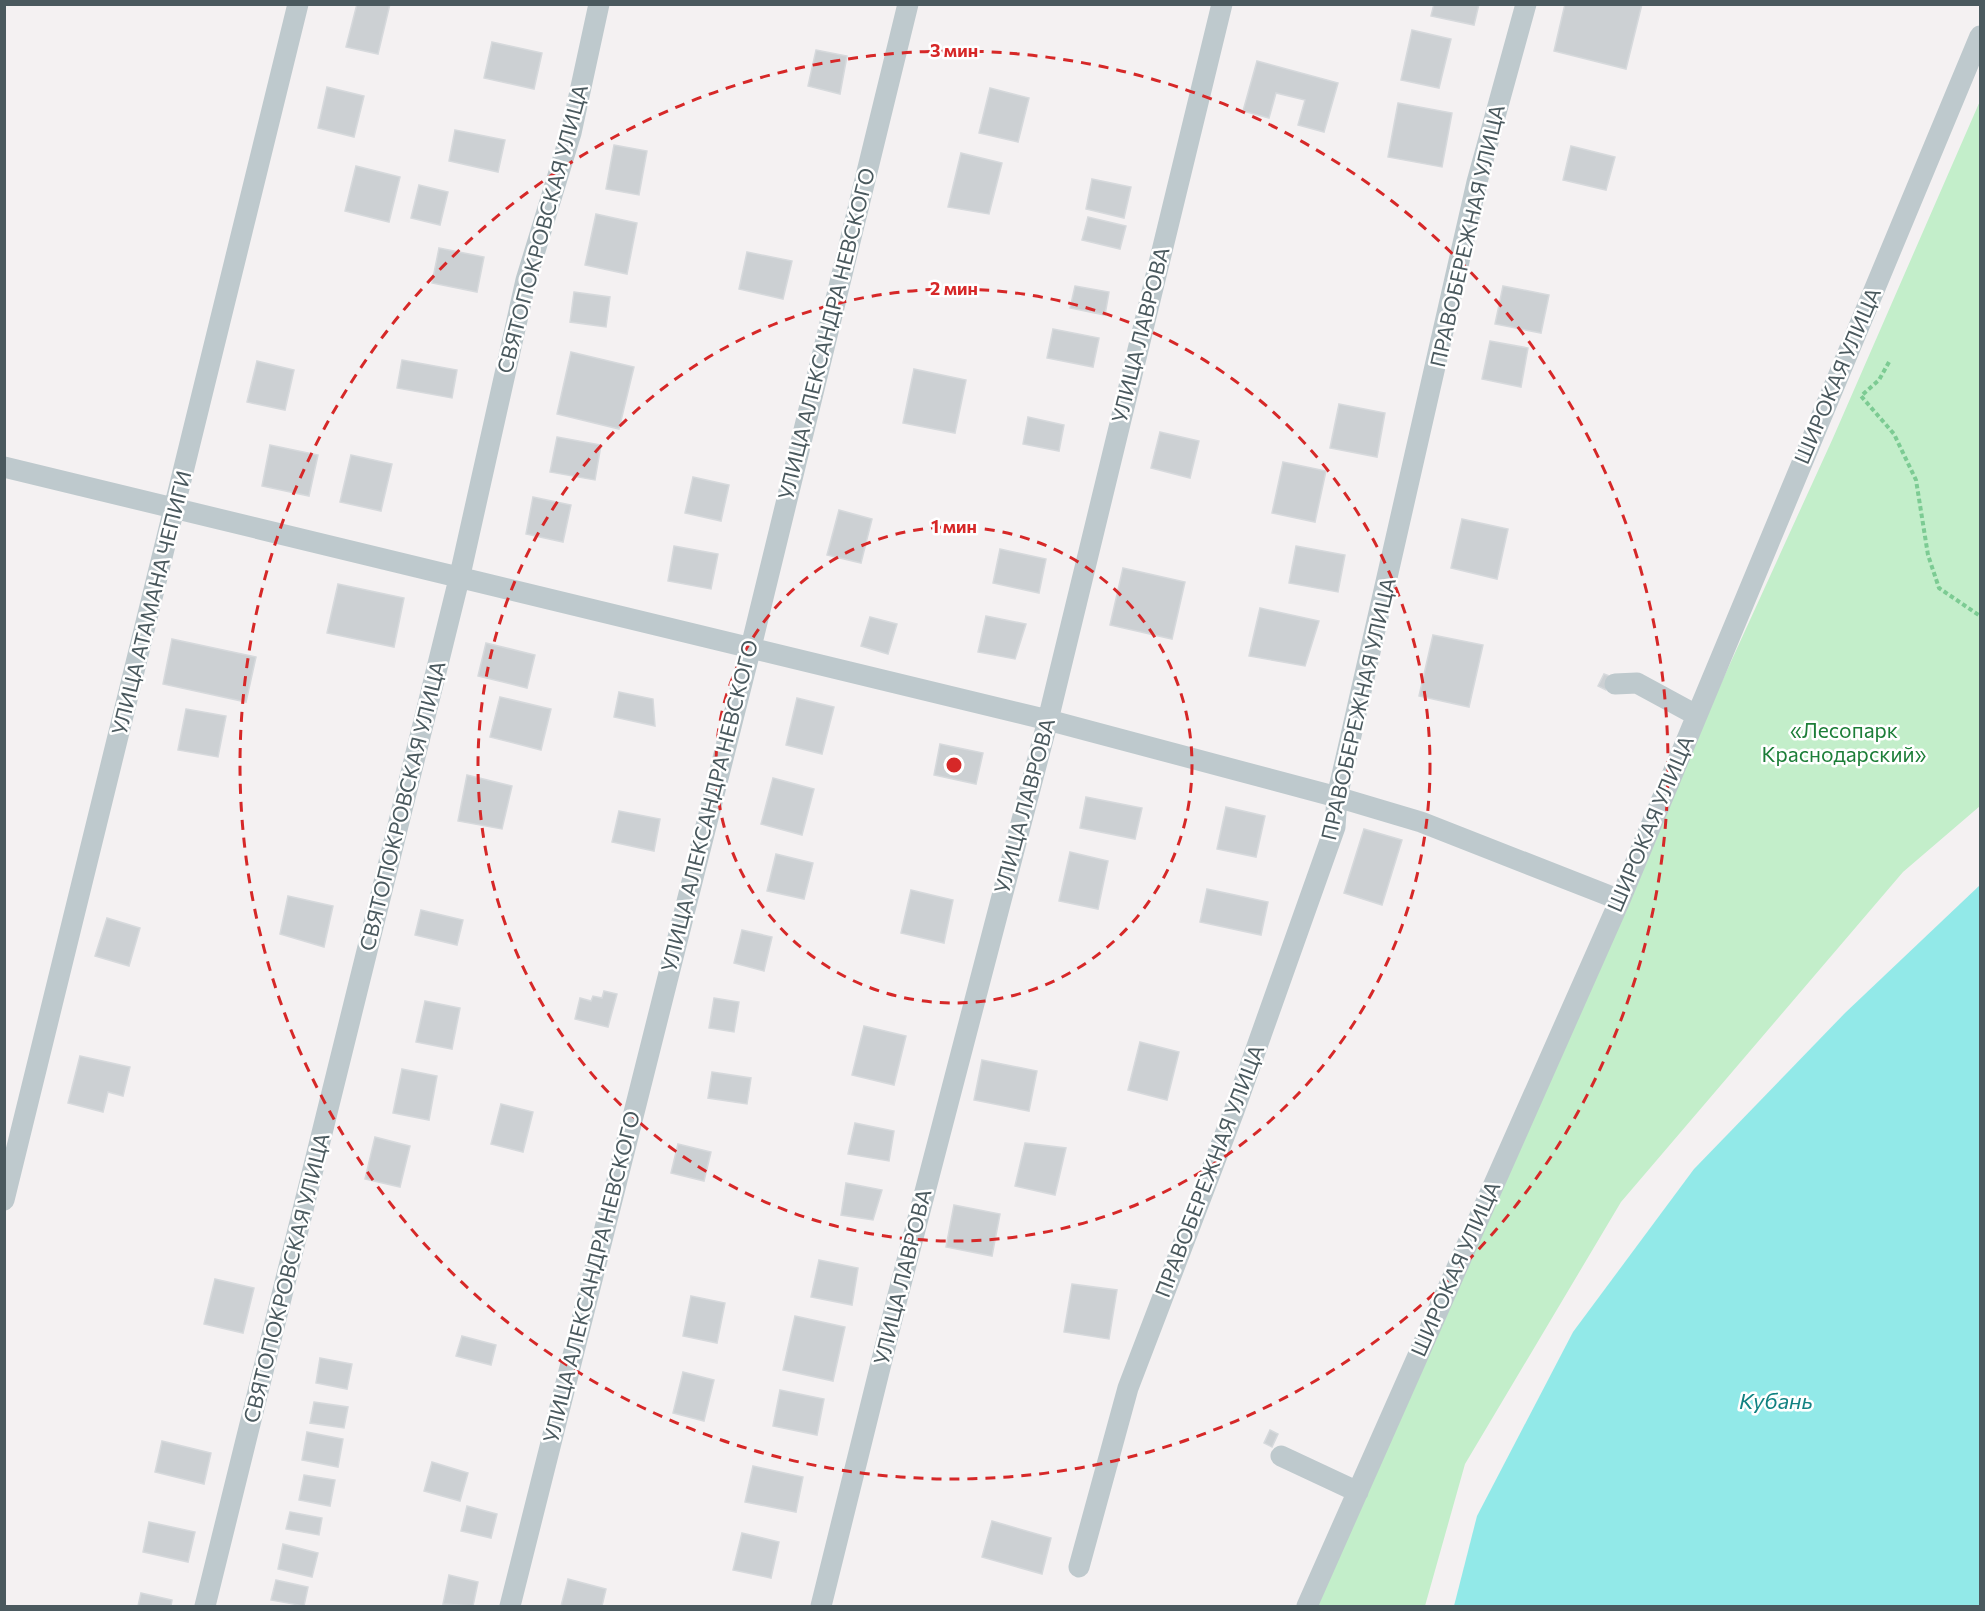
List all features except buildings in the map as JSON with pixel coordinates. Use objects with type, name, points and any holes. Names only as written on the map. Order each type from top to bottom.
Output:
[{"type":"street","name":"УЛИЦА АТАМАНА ЧЕПИГИ","points":[[4,1200],[298,4]]},
{"type":"street","name":"СВЯТОПОКРОВСКАЯ УЛИЦА","points":[[205,1606],[460,575],[526,280],[571,133],[599,4]]},
{"type":"street","name":"УЛИЦА АЛЕКСАНДРА НЕВСКОГО","points":[[510,1606],[751,647],[908,4]]},
{"type":"street","name":"УЛИЦА ЛАВРОВА","points":[[821,1606],[897,1299],[1047,720],[1222,4]]},
{"type":"street","name":"ПРАВОБЕРЕЖНАЯ УЛИЦА","points":[[1079,1567],[1128,1388],[1257,1045],[1335,826],[1337,797],[1477,182],[1526,4]]},
{"type":"street","name":"ШИРОКАЯ УЛИЦА","points":[[1307,1606],[1620,900],[1980,36]]},
{"type":"street","points":[[4,467],[460,575],[1047,720],[1337,797],[1421,822],[1620,900]]},
{"type":"street","points":[[1615,684],[1637,683],[1696,715]]},
{"type":"street","points":[[1281,1456],[1358,1492]]},
{"type":"path","points":[[1889,362],[1879,380],[1861,396],[1894,434],[1916,480],[1928,555],[1939,588],[1980,616]]},
{"type":"green space","name":"«Лесопарк Краснодарский»","points":[[1980,101],[1980,806],[1903,872],[1621,1202],[1465,1464],[1425,1606],[1300,1606],[1833,438]]},
{"type":"water","name":"Кубань","points":[[1980,885],[1980,1606],[1454,1606],[1477,1516],[1573,1332],[1694,1169],[1845,1013]]}]
